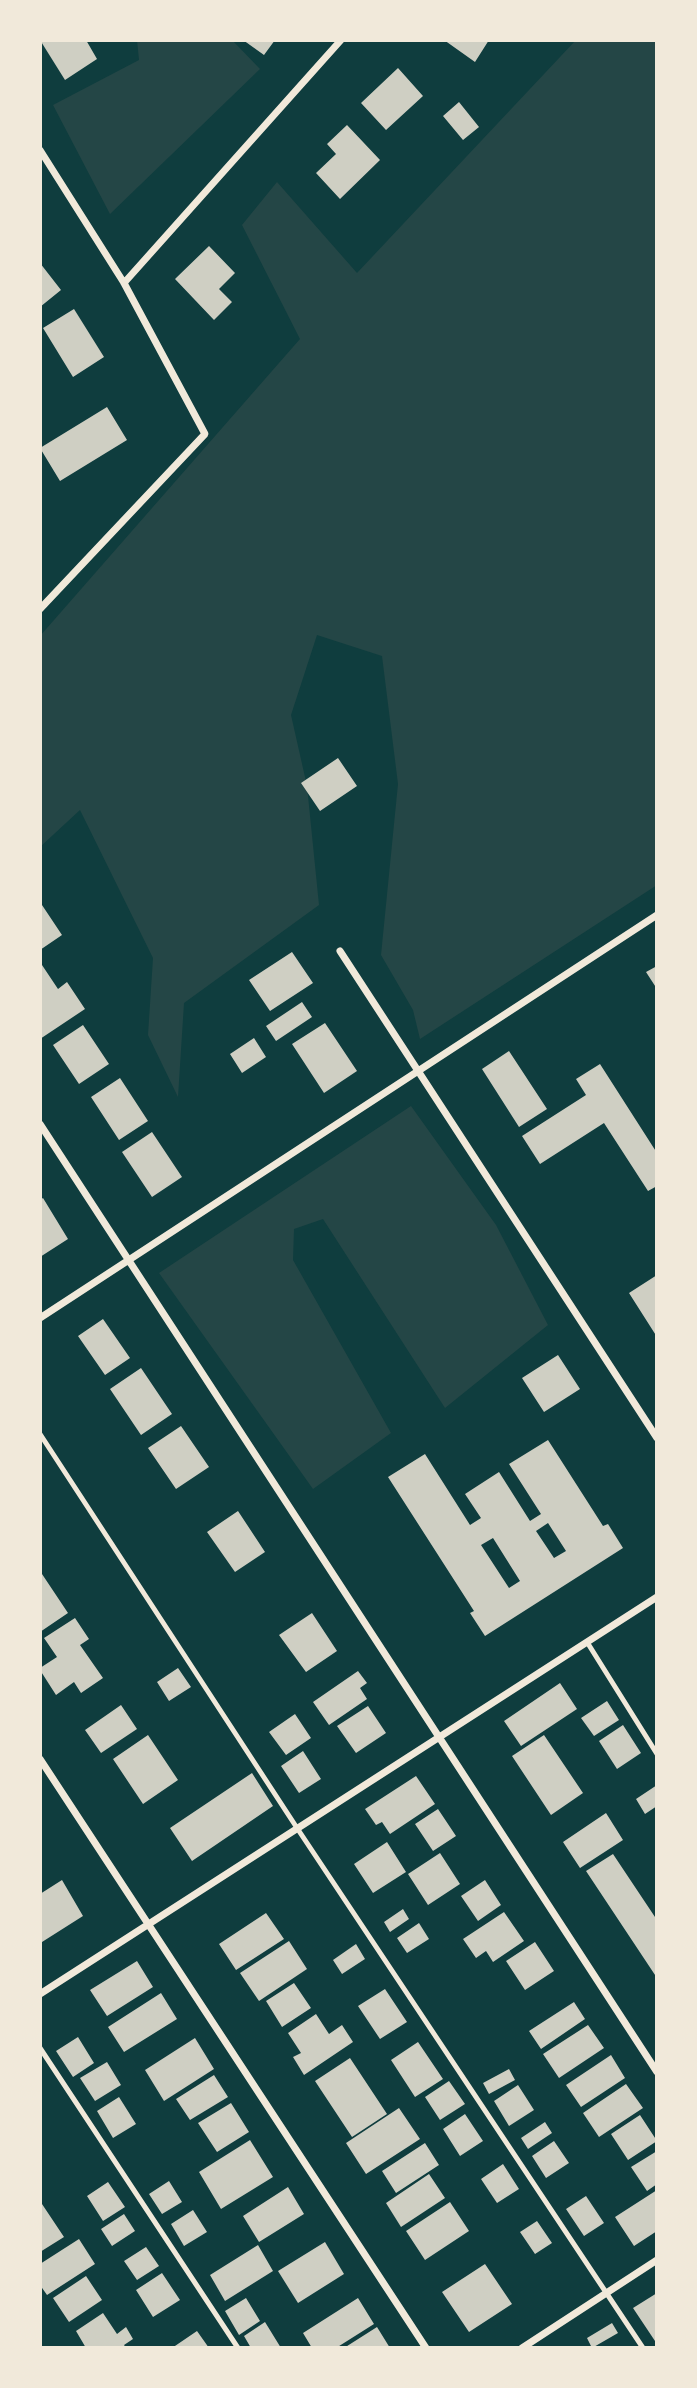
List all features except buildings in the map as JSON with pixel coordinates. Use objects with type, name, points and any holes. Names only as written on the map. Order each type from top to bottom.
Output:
[{"type":"street","points":[[124,283],[341,40]]},
{"type":"street","points":[[40,150],[124,283],[205,434],[40,609]]},
{"type":"street","points":[[40,1318],[657,915]]},
{"type":"street","points":[[340,951],[657,1438]]},
{"type":"street","points":[[40,1124],[657,2071]]},
{"type":"street","points":[[40,1994],[657,1597]]},
{"type":"street","points":[[40,1759],[426,2348]]},
{"type":"street","points":[[522,2348],[657,2260]]},
{"type":"lane","points":[[40,1434],[297,1828],[643,2348]]},
{"type":"lane","points":[[587,1642],[657,1754]]},
{"type":"lane","points":[[40,2048],[238,2348]]},
{"type":"shaded area","points":[[137,40],[232,40],[260,69],[110,214],[53,105],[139,60]]},
{"type":"shaded area","points":[[576,40],[657,40],[657,885],[420,1039],[413,1010],[381,955],[398,784],[382,656],[317,635],[291,715],[307,786],[319,905],[184,1003],[178,1097],[148,1035],[153,958],[80,810],[40,847],[40,636],[300,339],[242,225],[277,182],[357,273]]},
{"type":"shaded area","points":[[411,1106],[496,1225],[548,1325],[445,1408],[323,1219],[294,1229],[293,1260],[391,1433],[313,1489],[159,1273]]}]
